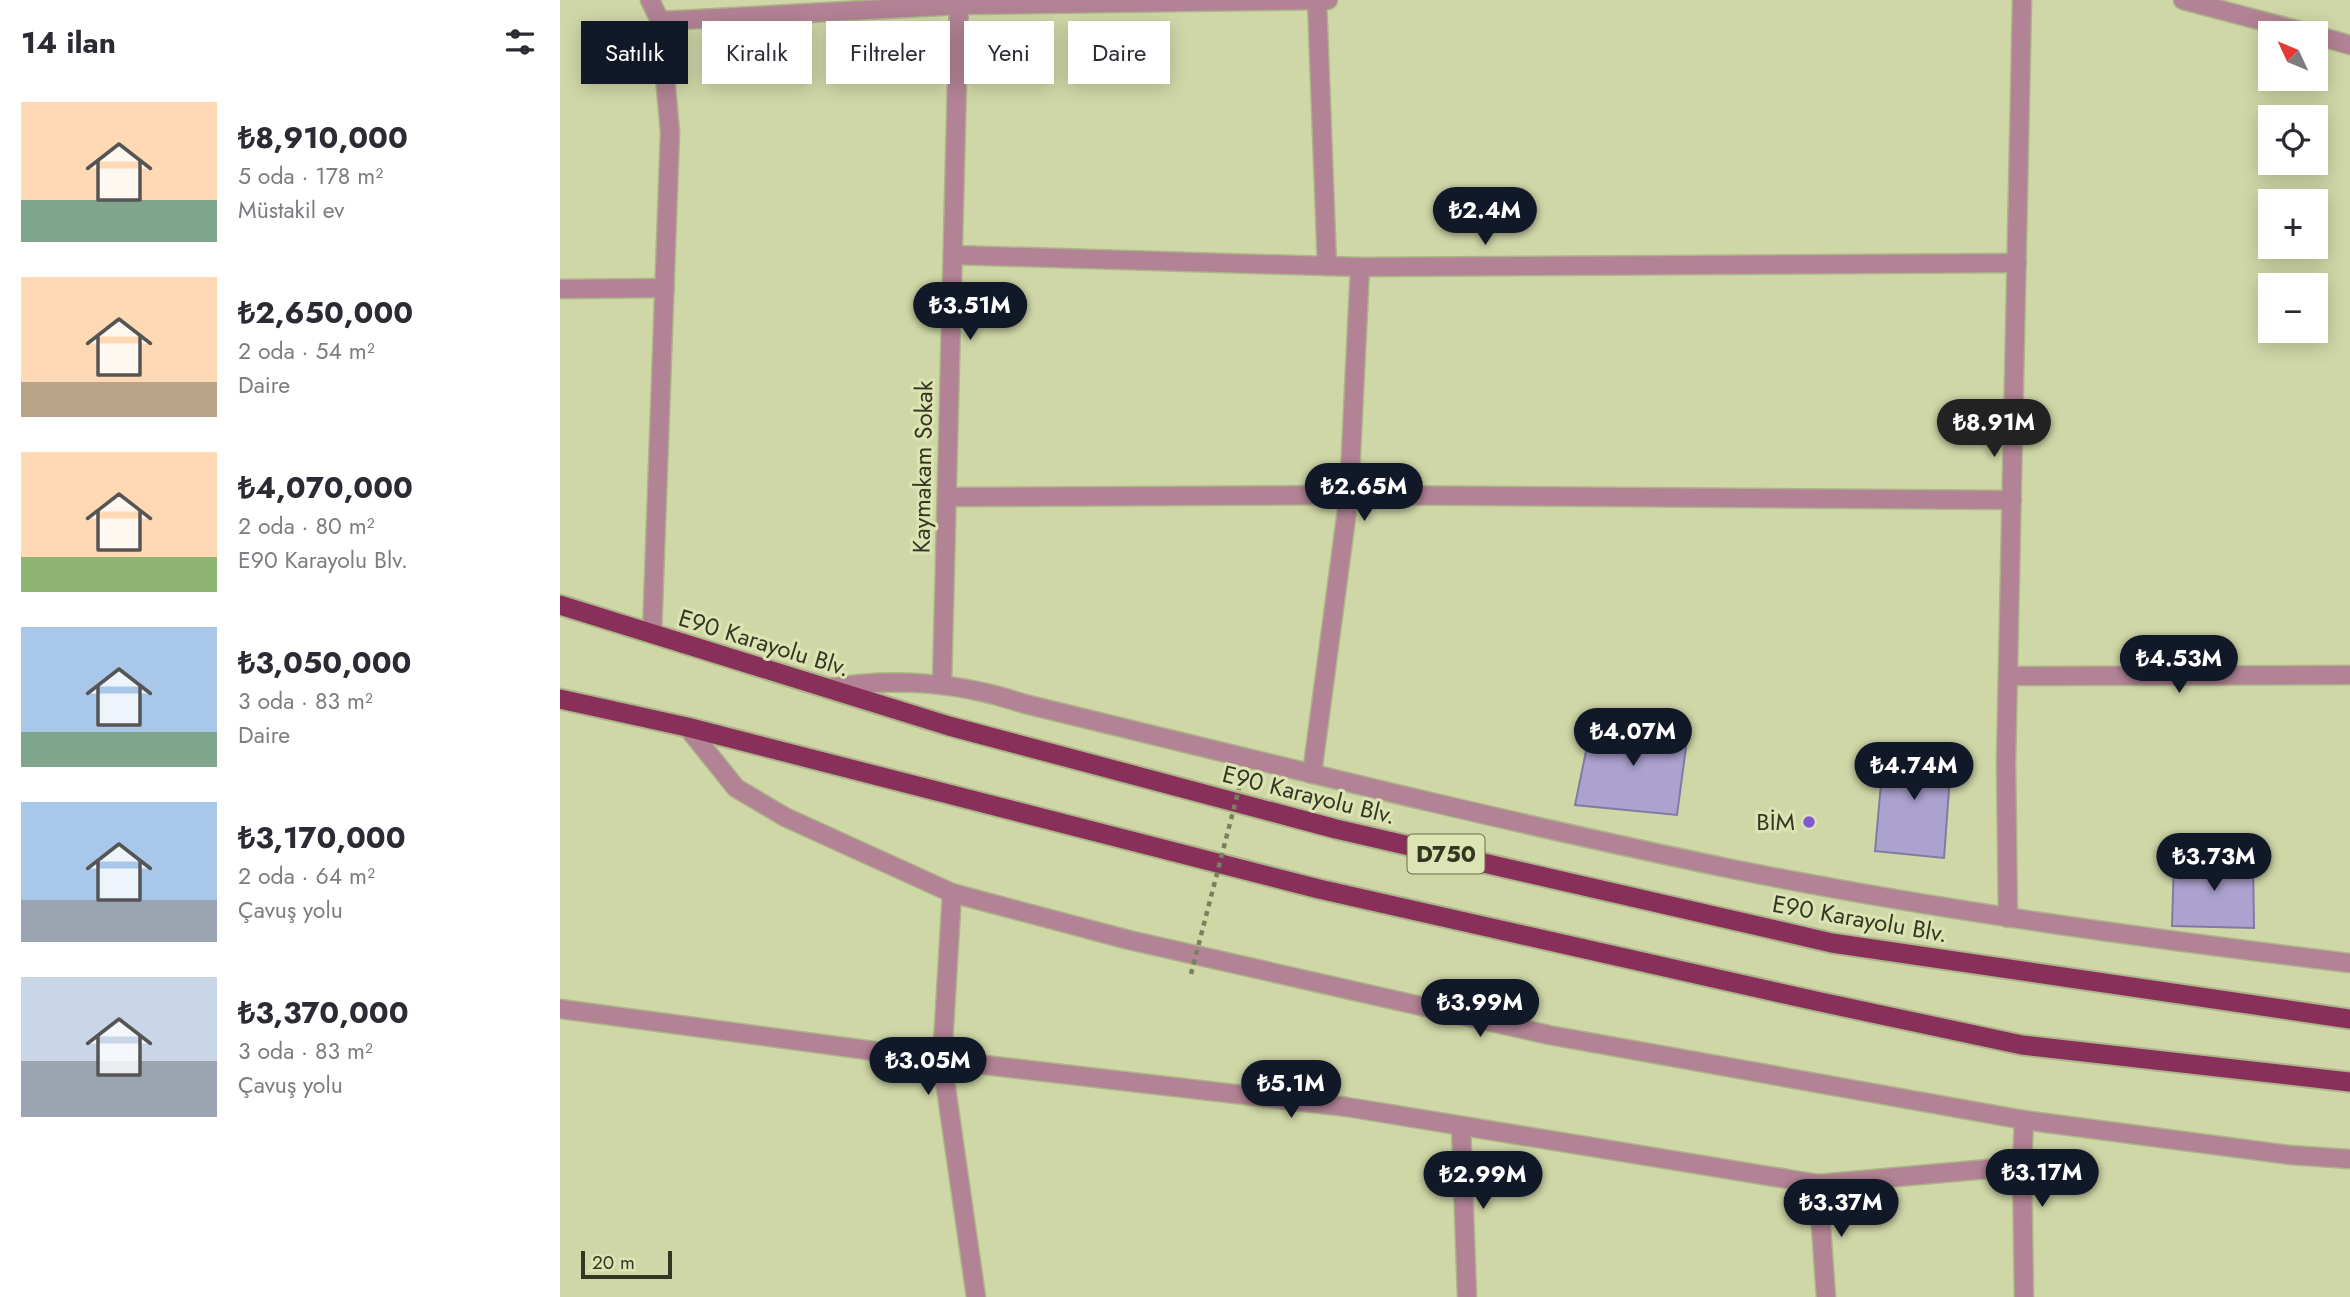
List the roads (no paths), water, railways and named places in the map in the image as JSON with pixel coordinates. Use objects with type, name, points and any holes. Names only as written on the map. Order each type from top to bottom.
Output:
[{"type":"highway","name":"E90 Karayolu Blv.","points":[[560,606],[950,726],[1336,829],[1832,943],[2350,1019]]},
{"type":"highway","name":"D750","points":[[560,699],[687,727],[1319,889],[1816,1002],[2022,1045],[2350,1082]]},
{"type":"street","points":[[650,0],[660,21],[959,3],[1328,0]]},
{"type":"street","points":[[1317,0],[1327,266]]},
{"type":"street","points":[[2008,918],[2008,676],[2022,0]]},
{"type":"street","points":[[2183,0],[2263,21]]},
{"type":"street","name":"Kaymakam Sokak","points":[[942,684],[959,3]]},
{"type":"street","points":[[2328,38],[2350,44]]},
{"type":"street","points":[[652,634],[670,132],[666,84]]},
{"type":"street","points":[[953,255],[1360,267],[2017,262]]},
{"type":"street","points":[[1312,774],[1349,495],[1360,267]]},
{"type":"street","points":[[560,289],[665,288]]},
{"type":"street","points":[[947,497],[1349,495],[2012,500]]},
{"type":"street","points":[[2008,676],[2350,675]]},
{"type":"street","points":[[828,688],[899,681],[942,684],[985,692],[1038,708],[1312,774],[1734,869],[2008,918],[2350,963]]},
{"type":"street","points":[[687,727],[736,788],[785,817],[952,893],[1129,940],[1549,1035],[2024,1120],[2277,1153],[2350,1159]]},
{"type":"street","points":[[952,893],[942,1060],[976,1297]]},
{"type":"street","points":[[560,1009],[942,1060],[1347,1107],[1818,1184],[2022,1166]]},
{"type":"street","points":[[2024,1120],[2024,1297]]},
{"type":"street","points":[[1461,1126],[1467,1297]]},
{"type":"street","points":[[1818,1184],[1826,1297]]},
{"type":"place","name":"BİM","points":[[1809,822]]}]
